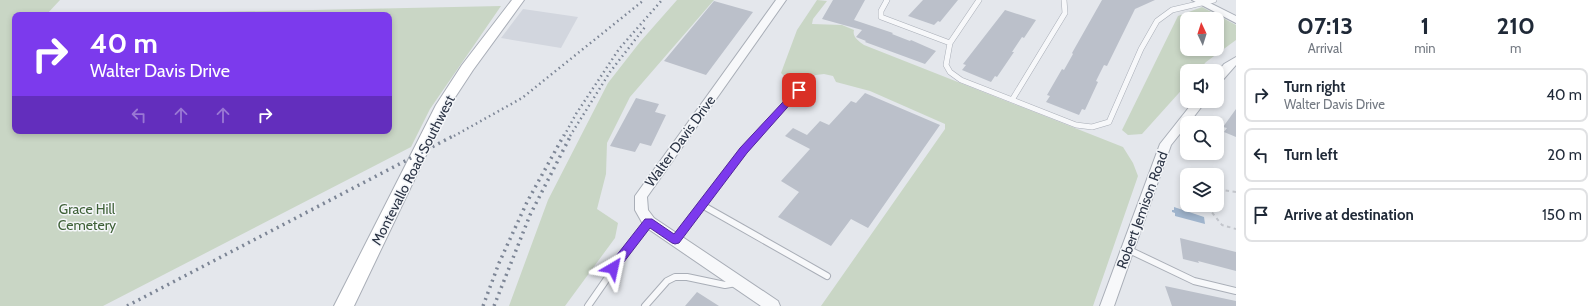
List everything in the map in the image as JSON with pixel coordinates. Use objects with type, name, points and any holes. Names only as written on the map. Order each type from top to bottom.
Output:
[{"type":"main road","name":"Montevallo Road Southwest","points":[[344,306],[443,105],[467,68],[518,0]]},
{"type":"street","name":"Walter Davis Drive","points":[[648,222],[642,210],[641,196],[781,0]]},
{"type":"street","points":[[1213,0],[1236,12]]},
{"type":"street","points":[[1199,1],[1236,20]]},
{"type":"street","points":[[1224,71],[1236,60]]},
{"type":"street","name":"Robert Jemison Road","points":[[1107,306],[1166,144],[1194,108]]},
{"type":"street","points":[[648,222],[773,306]]},
{"type":"lane","points":[[887,0],[881,11],[881,17],[950,43]]},
{"type":"lane","points":[[979,0],[950,43],[946,65],[950,72],[961,80],[1076,125],[1090,128],[1102,126],[1109,122],[1141,49],[1157,21],[1172,10],[1199,1],[1213,0]]},
{"type":"lane","points":[[1012,100],[1065,13],[1064,0]]},
{"type":"lane","points":[[675,240],[743,151],[799,90]]},
{"type":"lane","points":[[702,205],[827,276]]},
{"type":"lane","points":[[588,306],[622,256],[648,222]]},
{"type":"lane","points":[[1127,249],[1194,281],[1236,291]]},
{"type":"lane","points":[[644,306],[666,281],[674,277],[687,277],[725,285],[739,283]]},
{"type":"path","points":[[1236,192],[1222,190],[1218,209],[1206,205],[1222,226],[1236,229]]},
{"type":"shaded area","points":[[523,9],[578,17],[561,48],[501,38]]},
{"type":"green space","name":"Grace Hill Cemetery","points":[[0,0],[60,0],[49,12],[12,12],[12,134],[392,134],[392,12],[212,12],[501,6],[430,109],[411,147],[103,306],[0,306]]},
{"type":"green space","points":[[677,0],[714,0],[630,97],[607,143],[606,174],[597,209],[618,223],[615,238],[565,306],[509,306],[548,200],[608,83],[640,42]]},
{"type":"green space","points":[[817,0],[827,1],[813,19],[812,24],[842,25],[854,30],[855,37],[864,45],[1123,147],[1133,163],[1138,176],[1093,306],[821,306],[945,129],[945,124],[870,91],[836,82],[833,76],[824,74],[816,75],[796,73],[783,75],[781,73],[797,30]]},
{"type":"green space","points":[[1202,7],[1211,12],[1189,12]]},
{"type":"green space","points":[[1180,15],[1180,56],[1214,56],[1204,64],[1180,64],[1180,92],[1142,134],[1128,135],[1122,130],[1178,16]]},
{"type":"green space","points":[[1224,19],[1236,25],[1236,40],[1224,49]]},
{"type":"water","points":[[1174,207],[1180,209],[1180,212],[1189,212],[1204,217],[1205,224],[1175,216],[1175,213],[1172,212],[1172,210],[1174,210]]},
{"type":"building","points":[[833,0],[865,0],[854,20],[893,33],[892,34],[910,41],[911,40],[936,51],[925,64],[865,42],[866,41],[856,37],[862,30],[822,19]]},
{"type":"building","points":[[923,0],[958,0],[940,22],[938,21],[934,25],[908,16]]},
{"type":"building","points":[[1102,0],[1155,0],[1135,9],[1107,66],[1104,65],[1096,81],[1098,82],[1085,110],[1082,109],[1079,115],[1046,102],[1050,96],[1047,95],[1062,69],[1064,70]]},
{"type":"building","points":[[714,1],[753,12],[706,75],[664,61]]},
{"type":"building","points":[[1005,10],[1036,20],[1024,38],[1022,37],[997,77],[995,76],[991,82],[962,70],[966,65],[963,64]]},
{"type":"building","points":[[865,93],[940,125],[868,228],[851,219],[831,246],[778,217],[799,192],[781,181],[810,149],[785,136],[793,128],[807,135],[820,121],[829,125],[851,101],[856,103]]},
{"type":"building","points":[[636,98],[659,104],[655,112],[666,115],[651,146],[640,143],[635,152],[610,146]]},
{"type":"building","points":[[1236,109],[1236,137],[1224,132],[1227,128],[1224,127]]},
{"type":"building","points":[[1180,238],[1236,252],[1236,271],[1198,261],[1199,263],[1183,259]]},
{"type":"building","points":[[1165,286],[1236,301],[1236,306],[1172,306]]},
{"type":"building","points":[[697,292],[719,306],[685,306]]},
{"type":"railway","points":[[454,136],[522,98],[644,0]]},
{"type":"railway","points":[[564,136],[576,114],[619,49],[662,0]]},
{"type":"railway","points":[[570,136],[610,72],[645,27]]},
{"type":"railway","points":[[127,306],[455,135]]},
{"type":"railway","points":[[483,306],[499,263],[527,202],[564,135]]},
{"type":"railway","points":[[494,306],[530,215],[571,135]]},
{"type":"route","points":[[613,268],[648,222],[675,240],[743,151],[799,90]]}]
